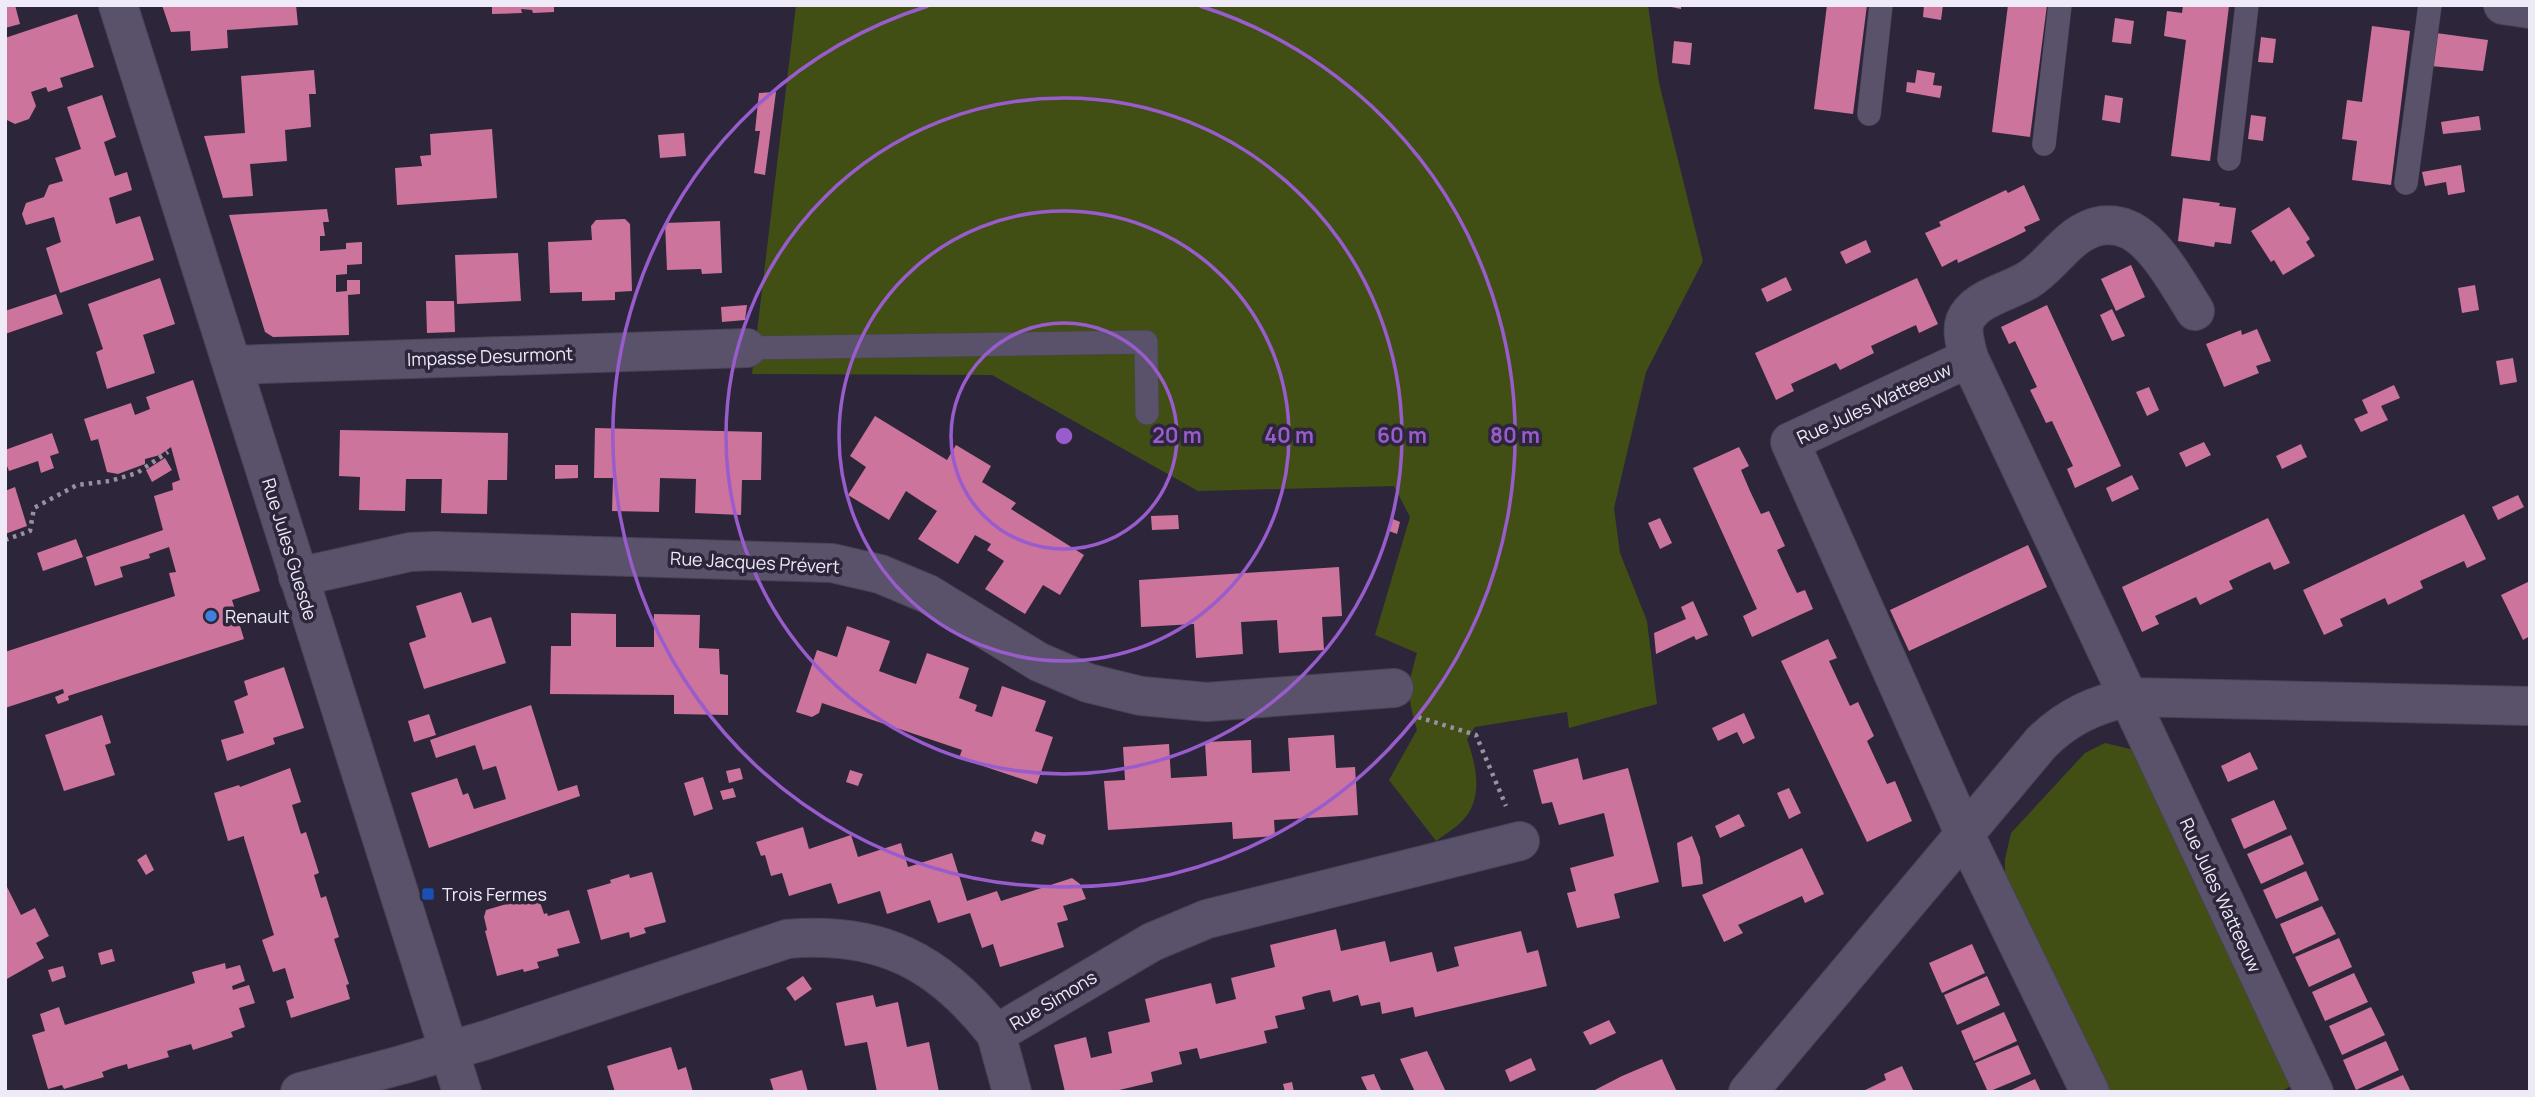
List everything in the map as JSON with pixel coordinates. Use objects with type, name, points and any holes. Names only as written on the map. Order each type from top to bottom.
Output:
[{"type":"street","name":"Rue Jules Guesde","points":[[118,5],[462,1092]]},
{"type":"street","points":[[2504,5],[2530,9]]},
{"type":"street","points":[[1969,358],[1964,329],[1973,310],[2034,276],[2073,240],[2092,227],[2115,226],[2139,236],[2161,259],[2195,311]]},
{"type":"street","name":"Impasse Desurmont","points":[[233,365],[747,348]]},
{"type":"street","name":"Rue Jules Watteeuw","points":[[2090,1092],[1965,835],[1790,442],[1969,358],[2314,1092]]},
{"type":"street","name":"Rue Jacques Prévert","points":[[298,577],[398,555],[434,551],[832,563],[880,575],[928,594],[1039,663],[1088,683],[1141,696],[1207,702],[1394,688]]},
{"type":"street","points":[[1748,1092],[2054,730],[2089,709],[2129,697],[2530,706]]},
{"type":"street","name":"Rue Simons","points":[[300,1092],[448,1051],[787,939],[838,938],[871,943],[915,959],[977,1010],[996,1034],[1152,942],[1179,929],[1207,919],[1520,841]]},
{"type":"street","points":[[996,1034],[1012,1092]]},
{"type":"lane","points":[[1868,114],[1881,5]]},
{"type":"lane","points":[[2044,144],[2060,5]]},
{"type":"lane","points":[[2229,159],[2247,5]]},
{"type":"lane","points":[[2406,183],[2430,5]]},
{"type":"lane","points":[[747,348],[1146,342],[1147,413]]},
{"type":"path","points":[[5,540],[30,531],[34,508],[76,485],[110,481],[137,472],[168,452]]},
{"type":"path","points":[[1394,688],[1408,714],[1476,735],[1520,841]]},
{"type":"green space","points":[[796,5],[1648,5],[1659,83],[1703,261],[1646,372],[1614,508],[1620,553],[1647,621],[1657,704],[1569,728],[1567,712],[1475,727],[1467,739],[1475,770],[1474,802],[1463,820],[1436,841],[1389,780],[1417,730],[1410,692],[1417,653],[1375,635],[1410,517],[1394,486],[1198,491],[992,375],[752,374]]},
{"type":"green space","points":[[2105,743],[2134,750],[2293,1085],[2280,1092],[2104,1092],[2005,877],[2005,859],[2011,833],[2085,753]]},
{"type":"building","points":[[5,5],[15,5],[20,24],[5,28]]},
{"type":"building","points":[[162,5],[296,5],[298,25],[227,30],[228,48],[191,51],[190,31],[171,32]]},
{"type":"building","points":[[492,5],[554,5],[554,12],[533,13],[532,10],[521,9],[522,13],[492,14]]},
{"type":"building","points":[[1662,5],[1681,5],[1681,9]]},
{"type":"building","points":[[1827,5],[1867,5],[1853,114],[1814,109]]},
{"type":"building","points":[[1924,5],[1943,5],[1941,20],[1923,17]]},
{"type":"building","points":[[2008,5],[2047,5],[2030,137],[1992,132]]},
{"type":"building","points":[[2183,5],[2229,6],[2210,161],[2171,156],[2186,40],[2164,36],[2167,11],[2182,13]]},
{"type":"building","points":[[77,14],[94,67],[60,78],[63,87],[48,92],[46,87],[31,92],[36,106],[29,119],[15,124],[5,119],[5,38]]},
{"type":"building","points":[[2115,18],[2134,21],[2131,44],[2112,42]]},
{"type":"building","points":[[2372,26],[2410,31],[2391,185],[2352,180],[2357,141],[2342,139],[2347,100],[2362,102]]},
{"type":"building","points":[[2436,33],[2488,40],[2483,71],[2431,66]]},
{"type":"building","points":[[2261,37],[2276,39],[2273,63],[2258,62]]},
{"type":"building","points":[[1674,41],[1692,43],[1690,65],[1672,63]]},
{"type":"building","points":[[314,70],[316,94],[309,94],[311,127],[285,130],[287,161],[250,164],[253,196],[223,198],[204,136],[245,133],[241,76]]},
{"type":"building","points":[[1917,70],[1935,73],[1933,85],[1942,86],[1940,98],[1906,92],[1907,82],[1915,83]]},
{"type":"building","points":[[776,92],[765,175],[754,173],[760,131],[755,131],[759,93]]},
{"type":"building","points":[[102,95],[116,137],[104,142],[115,176],[127,172],[132,190],[109,198],[116,224],[140,216],[154,260],[60,293],[46,248],[61,242],[54,217],[26,225],[22,214],[26,203],[44,197],[49,185],[63,181],[55,158],[81,149],[67,107]]},
{"type":"building","points":[[2105,95],[2123,98],[2120,123],[2102,120]]},
{"type":"building","points":[[2251,115],[2266,117],[2263,141],[2248,139]]},
{"type":"building","points":[[2479,116],[2481,130],[2443,134],[2441,122]]},
{"type":"building","points":[[492,129],[497,198],[397,205],[395,168],[422,166],[420,156],[431,155],[430,134]]},
{"type":"building","points":[[684,133],[686,156],[660,158],[658,135]]},
{"type":"building","points":[[2461,165],[2465,192],[2448,195],[2446,182],[2425,186],[2422,172]]},
{"type":"building","points":[[2024,185],[2040,220],[2024,227],[2026,231],[2012,238],[1958,263],[1957,259],[1942,267],[1925,233],[1941,226],[1939,222],[2006,190],[2008,193]]},
{"type":"building","points":[[2183,198],[2236,208],[2231,244],[2215,242],[2214,247],[2178,241]]},
{"type":"building","points":[[2289,207],[2310,239],[2306,242],[2315,256],[2283,275],[2251,231]]},
{"type":"building","points":[[327,209],[329,222],[323,222],[325,236],[320,236],[320,251],[346,249],[346,243],[362,242],[362,264],[347,265],[347,274],[336,275],[336,292],[347,291],[347,280],[360,280],[360,294],[348,295],[349,335],[273,337],[265,332],[229,215]]},
{"type":"building","points":[[625,219],[630,224],[632,291],[615,292],[615,300],[582,301],[582,292],[550,293],[548,242],[592,240],[591,226],[596,220]]},
{"type":"building","points":[[720,221],[722,273],[702,274],[701,269],[667,270],[665,223]]},
{"type":"building","points":[[1866,240],[1871,252],[1846,264],[1840,252]]},
{"type":"building","points":[[518,253],[521,301],[457,304],[455,255]]},
{"type":"building","points":[[2131,265],[2145,297],[2116,311],[2101,279]]},
{"type":"building","points":[[1786,277],[1792,290],[1767,302],[1761,289]]},
{"type":"building","points":[[160,278],[175,324],[143,335],[155,373],[107,389],[96,352],[103,349],[88,304]]},
{"type":"building","points":[[1917,278],[1938,324],[1919,333],[1916,325],[1871,346],[1874,353],[1840,370],[1836,363],[1791,384],[1794,391],[1776,400],[1755,353]]},
{"type":"building","points":[[2475,285],[2479,310],[2462,313],[2458,288]]},
{"type":"building","points":[[56,294],[63,314],[5,334],[5,311]]},
{"type":"building","points":[[426,301],[454,301],[455,332],[427,333]]},
{"type":"building","points":[[747,305],[745,320],[722,322],[721,307]]},
{"type":"building","points":[[2047,305],[2121,466],[2075,488],[2067,469],[2073,466],[2052,421],[2046,423],[2030,390],[2037,387],[2015,341],[2009,344],[2001,327]]},
{"type":"building","points":[[2112,309],[2125,336],[2112,341],[2100,315]]},
{"type":"building","points":[[2257,329],[2271,361],[2256,366],[2259,373],[2224,387],[2206,344],[2241,330],[2242,335]]},
{"type":"building","points":[[2513,358],[2517,382],[2500,385],[2496,361]]},
{"type":"building","points":[[193,380],[260,591],[232,600],[244,639],[68,696],[69,700],[58,704],[55,697],[64,693],[63,689],[5,708],[5,652],[175,596],[169,573],[176,572],[169,547],[149,554],[150,558],[120,567],[123,577],[95,586],[86,557],[163,530],[154,496],[173,490],[172,483],[180,480],[171,447],[160,455],[145,459],[145,464],[118,474],[107,472],[98,439],[91,441],[84,419],[131,403],[135,415],[150,409],[146,397]]},
{"type":"building","points":[[2394,385],[2400,398],[2381,406],[2388,420],[2361,432],[2354,419],[2368,413],[2362,400]]},
{"type":"building","points":[[2149,387],[2159,410],[2147,416],[2136,392]]},
{"type":"building","points":[[875,416],[947,460],[956,445],[991,466],[982,482],[1016,503],[1011,509],[1084,555],[1060,595],[1043,585],[1025,614],[985,589],[1004,561],[987,550],[991,544],[975,535],[958,564],[918,539],[937,511],[906,491],[889,520],[848,495],[866,467],[850,456]]},
{"type":"building","points":[[595,428],[762,432],[761,480],[742,480],[741,515],[695,513],[696,479],[660,478],[659,512],[612,511],[613,478],[594,478]]},
{"type":"building","points":[[340,430],[508,433],[507,480],[488,480],[487,514],[441,513],[442,479],[406,479],[405,511],[359,510],[360,477],[339,476]]},
{"type":"building","points":[[52,433],[59,453],[50,456],[54,468],[41,473],[38,461],[9,471],[5,450]]},
{"type":"building","points":[[2204,442],[2211,455],[2186,467],[2179,453]]},
{"type":"building","points":[[2301,444],[2307,457],[2282,469],[2276,456]]},
{"type":"building","points":[[1739,447],[1749,466],[1741,470],[1750,491],[1761,514],[1769,511],[1785,546],[1777,550],[1787,572],[1797,593],[1805,590],[1813,609],[1752,637],[1743,616],[1757,609],[1693,468]]},
{"type":"building","points":[[165,458],[172,470],[152,482],[146,470]]},
{"type":"building","points":[[555,465],[578,465],[578,478],[555,479]]},
{"type":"building","points":[[2132,475],[2139,489],[2112,502],[2106,488]]},
{"type":"building","points":[[15,487],[27,526],[5,534],[5,491]]},
{"type":"building","points":[[2518,495],[2524,507],[2498,520],[2492,507]]},
{"type":"building","points":[[2464,514],[2486,559],[2467,568],[2464,561],[2420,581],[2423,588],[2388,605],[2385,598],[2340,619],[2343,626],[2324,635],[2303,590]]},
{"type":"building","points":[[1178,515],[1179,529],[1152,530],[1151,516]]},
{"type":"building","points":[[1660,518],[1672,543],[1660,549],[1648,523]]},
{"type":"building","points":[[2268,518],[2290,563],[2274,570],[2270,562],[2250,571],[2229,581],[2233,589],[2200,605],[2196,597],[2155,616],[2159,624],[2142,632],[2122,587]]},
{"type":"building","points":[[1393,519],[1400,522],[1397,534],[1389,531]]},
{"type":"building","points":[[76,539],[83,557],[43,571],[37,553]]},
{"type":"building","points":[[2028,545],[2047,587],[1909,651],[1890,610]]},
{"type":"building","points":[[1339,567],[1342,616],[1322,617],[1324,650],[1279,653],[1277,620],[1241,622],[1243,654],[1196,658],[1194,624],[1141,627],[1139,580]]},
{"type":"building","points":[[2530,581],[2530,636],[2523,640],[2501,595]]},
{"type":"building","points":[[461,592],[472,623],[491,617],[506,663],[424,689],[409,643],[426,637],[416,606]]},
{"type":"building","points":[[1693,601],[1708,635],[1696,640],[1694,636],[1656,654],[1654,633],[1686,619],[1681,607]]},
{"type":"building","points":[[571,613],[616,614],[616,647],[654,647],[654,614],[700,615],[699,648],[719,649],[720,674],[728,675],[728,715],[674,714],[674,695],[550,694],[551,646],[571,646]]},
{"type":"building","points":[[847,626],[890,641],[879,671],[898,678],[916,684],[927,653],[969,668],[959,698],[977,705],[975,711],[992,717],[1002,686],[1046,701],[1035,731],[1053,737],[1037,784],[959,758],[962,750],[822,703],[819,713],[812,717],[796,712],[817,650],[837,657]]},
{"type":"building","points":[[1828,639],[1837,658],[1829,661],[1850,706],[1858,702],[1874,736],[1867,741],[1887,784],[1895,781],[1912,821],[1867,842],[1781,661]]},
{"type":"building","points":[[284,667],[304,728],[273,738],[275,744],[227,761],[221,740],[244,733],[234,701],[248,695],[244,681]]},
{"type":"building","points":[[531,705],[558,791],[577,785],[580,796],[429,848],[411,793],[457,778],[463,795],[468,793],[474,809],[506,799],[496,766],[483,770],[475,745],[436,758],[430,740]]},
{"type":"building","points":[[1744,713],[1755,738],[1743,744],[1737,732],[1718,741],[1712,728]]},
{"type":"building","points":[[429,714],[436,735],[414,742],[408,721]]},
{"type":"building","points":[[102,715],[111,743],[105,745],[115,775],[64,791],[45,735]]},
{"type":"building","points":[[1334,735],[1336,768],[1355,767],[1358,815],[1274,820],[1275,836],[1233,839],[1232,822],[1108,830],[1104,781],[1125,780],[1123,747],[1169,744],[1171,778],[1207,776],[1205,742],[1251,740],[1252,773],[1290,771],[1288,738]]},
{"type":"building","points":[[2250,752],[2258,769],[2228,782],[2221,766]]},
{"type":"building","points":[[1578,758],[1583,780],[1628,768],[1659,882],[1614,894],[1620,918],[1577,928],[1567,893],[1576,891],[1570,868],[1614,856],[1604,813],[1559,825],[1552,802],[1542,804],[1533,770]]},
{"type":"building","points":[[290,768],[301,802],[292,805],[301,834],[306,832],[319,873],[314,875],[321,898],[326,896],[339,937],[334,939],[349,984],[346,985],[350,999],[291,1018],[286,1001],[294,998],[285,968],[273,972],[262,940],[274,935],[244,836],[228,841],[214,793],[239,785],[240,787]]},
{"type":"building","points":[[740,768],[743,779],[729,783],[726,771]]},
{"type":"building","points":[[850,770],[863,774],[858,786],[846,782]]},
{"type":"building","points":[[703,777],[713,809],[694,816],[684,783]]},
{"type":"building","points":[[733,788],[736,797],[723,800],[720,791]]},
{"type":"building","points":[[1789,788],[1801,813],[1789,819],[1777,793]]},
{"type":"building","points":[[2274,800],[2287,829],[2244,849],[2231,819]]},
{"type":"building","points":[[1739,814],[1745,826],[1720,838],[1715,826]]},
{"type":"building","points":[[803,827],[809,849],[851,835],[858,857],[901,843],[908,867],[952,853],[967,901],[997,891],[1001,901],[1072,878],[1080,884],[1086,899],[1063,906],[1068,920],[1057,923],[1064,947],[1000,967],[993,944],[982,948],[970,913],[938,923],[930,900],[887,914],[880,891],[838,904],[831,883],[789,896],[782,873],[771,876],[765,855],[761,856],[756,842]]},
{"type":"building","points":[[1035,831],[1046,835],[1043,845],[1031,841]]},
{"type":"building","points":[[2291,835],[2304,864],[2261,884],[2247,854]]},
{"type":"building","points":[[1692,836],[1700,857],[1703,884],[1682,887],[1677,843]]},
{"type":"building","points":[[1802,848],[1824,894],[1805,903],[1802,896],[1738,925],[1743,933],[1724,942],[1702,895]]},
{"type":"building","points":[[146,854],[154,870],[146,875],[137,860]]},
{"type":"building","points":[[2306,871],[2319,900],[2276,919],[2263,890]]},
{"type":"building","points":[[652,872],[666,922],[644,928],[646,933],[630,938],[629,932],[601,940],[587,890],[629,874],[630,878]]},
{"type":"building","points":[[5,883],[21,915],[35,908],[49,936],[36,943],[44,958],[5,980]]},
{"type":"building","points":[[534,896],[540,902],[544,914],[547,913],[548,916],[569,910],[580,943],[557,949],[559,956],[537,962],[539,968],[497,976],[485,931],[486,910]]},
{"type":"building","points":[[2322,906],[2336,934],[2293,954],[2280,924]]},
{"type":"building","points":[[1336,929],[1341,951],[1385,941],[1390,962],[1432,952],[1437,972],[1459,966],[1454,947],[1521,931],[1527,953],[1538,950],[1547,986],[1415,1017],[1413,1007],[1382,1014],[1380,1002],[1361,1006],[1358,995],[1333,1002],[1330,990],[1316,993],[1302,997],[1305,1009],[1275,1016],[1278,1028],[1264,1031],[1267,1043],[1200,1059],[1197,1048],[1179,1052],[1182,1064],[1151,1072],[1153,1082],[1111,1092],[1065,1092],[1054,1045],[1086,1037],[1091,1058],[1112,1053],[1108,1032],[1150,1022],[1145,999],[1211,983],[1216,1004],[1236,999],[1231,978],[1275,967],[1270,945]]},
{"type":"building","points":[[2339,938],[2352,967],[2309,987],[2295,957]]},
{"type":"building","points":[[1972,944],[1985,973],[1942,993],[1929,963]]},
{"type":"building","points":[[112,949],[115,961],[101,965],[98,953]]},
{"type":"building","points":[[225,963],[226,969],[240,965],[245,981],[232,986],[233,990],[249,985],[255,1003],[239,1008],[245,1027],[231,1032],[233,1037],[193,1050],[191,1044],[167,1051],[169,1057],[128,1069],[127,1064],[113,1068],[102,1072],[104,1077],[64,1089],[62,1085],[48,1089],[32,1035],[45,1031],[40,1014],[59,1007],[65,1025],[195,983],[192,972]]},
{"type":"building","points":[[63,966],[66,977],[52,982],[48,970]]},
{"type":"building","points":[[2354,973],[2368,1002],[2325,1021],[2312,992]]},
{"type":"building","points":[[803,976],[812,989],[795,1001],[786,988]]},
{"type":"building","points":[[1987,976],[2000,1005],[1957,1025],[1944,995]]},
{"type":"building","points":[[873,995],[876,1007],[898,1002],[907,1047],[929,1042],[939,1092],[877,1092],[867,1042],[845,1046],[836,1003]]},
{"type":"building","points":[[2371,1007],[2385,1035],[2342,1055],[2329,1026]]},
{"type":"building","points":[[2004,1012],[2017,1041],[1974,1061],[1961,1031]]},
{"type":"building","points":[[1609,1020],[1616,1033],[1590,1045],[1583,1032]]},
{"type":"building","points":[[2386,1041],[2399,1070],[2356,1090],[2343,1060]]},
{"type":"building","points":[[2018,1045],[2031,1074],[1988,1092],[1975,1063]]},
{"type":"building","points":[[671,1047],[678,1070],[686,1067],[693,1092],[615,1092],[607,1066]]},
{"type":"building","points":[[1427,1051],[1446,1092],[1415,1092],[1400,1059]]},
{"type":"building","points":[[1531,1058],[1536,1070],[1510,1082],[1505,1070]]},
{"type":"building","points":[[1662,1059],[1677,1092],[1591,1092],[1622,1076]]},
{"type":"building","points":[[1902,1066],[1914,1092],[1861,1092],[1886,1080],[1884,1074]]},
{"type":"building","points":[[802,1070],[808,1092],[774,1092],[770,1079]]},
{"type":"building","points":[[1374,1074],[1382,1092],[1368,1092],[1361,1077]]},
{"type":"building","points":[[2403,1075],[2411,1092],[2364,1092]]},
{"type":"building","points":[[2035,1079],[2041,1092],[2007,1092]]},
{"type":"building","points":[[1292,1082],[1294,1092],[1285,1092],[1283,1084]]},
{"type":"place","name":"Renault","points":[[211,616]]},
{"type":"place","name":"Trois Fermes","points":[[428,894]]}]
